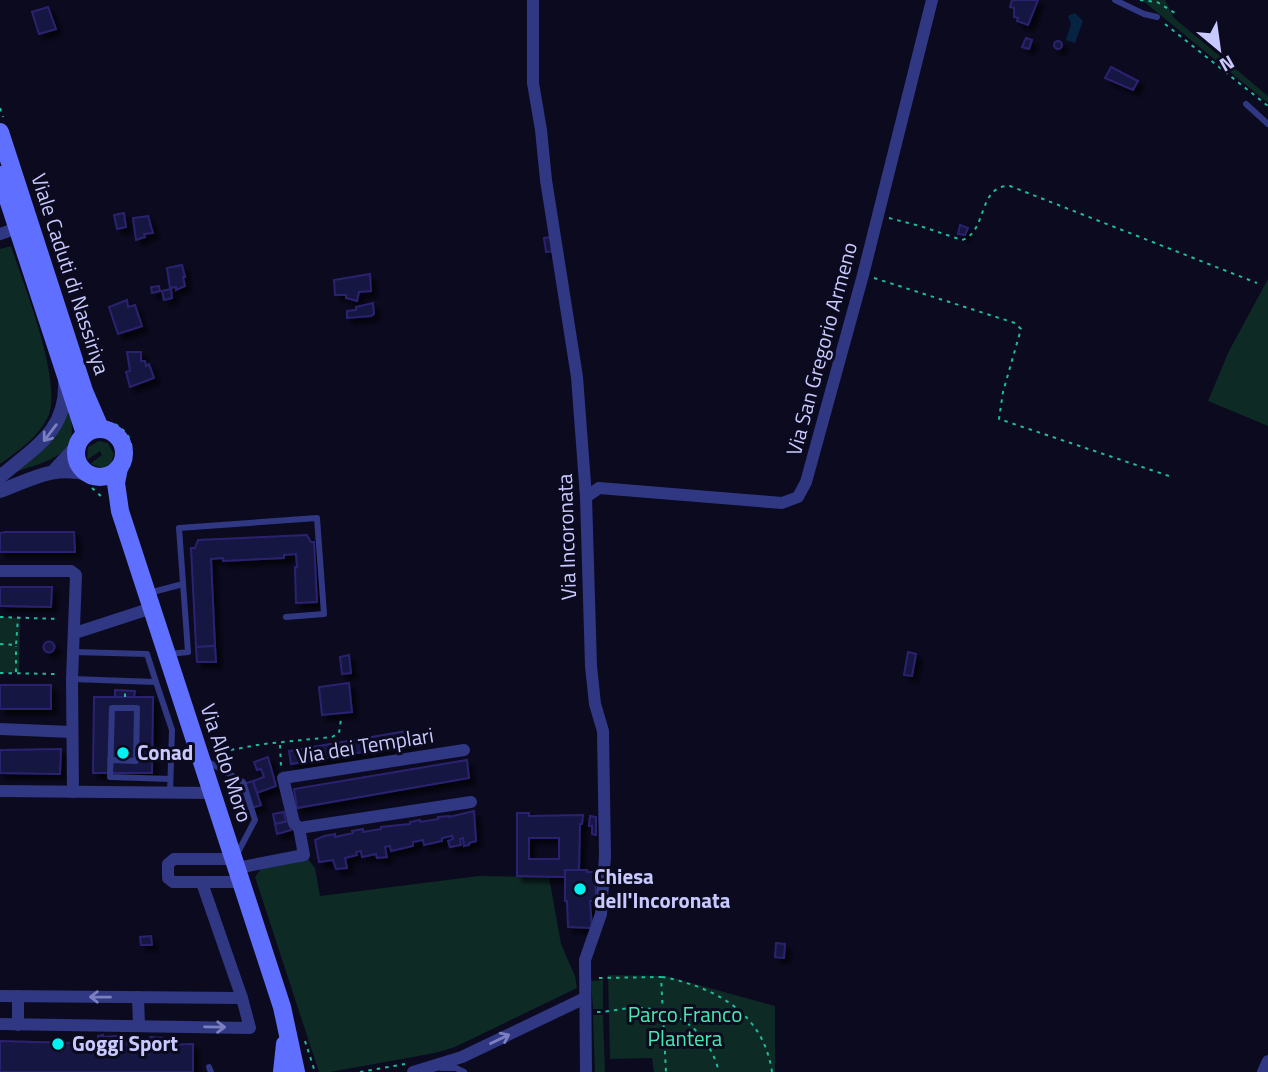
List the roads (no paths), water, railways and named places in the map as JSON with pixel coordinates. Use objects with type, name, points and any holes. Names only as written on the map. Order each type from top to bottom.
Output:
[{"type":"main road","name":"Viale Caduti di Nassiriya","points":[[0,132],[84,391],[87,436]]},
{"type":"main road","name":"Viale Caduti di Nassiriya","points":[[0,175],[9,231],[87,436]]},
{"type":"main road","points":[[115,432],[121,438],[125,453],[120,468],[106,477],[91,479],[78,463],[87,436],[115,432]]},
{"type":"main road","name":"Via Aldo Moro","points":[[113,509],[120,468]]},
{"type":"main road","name":"Via Aldo Moro","points":[[91,479],[113,509],[150,601],[282,1007],[296,1072]]},
{"type":"main road","name":"Via Aldo Moro","points":[[282,1072],[285,1030]]},
{"type":"street","name":"Via Incoronata","points":[[533,0],[534,83],[546,180],[577,377],[586,497],[592,666],[595,704],[603,731],[605,856],[601,914],[585,960],[586,1072]]},
{"type":"street","name":"Via San Gregorio Armeno","points":[[586,497],[599,488],[782,503],[798,497],[806,482],[863,275],[932,0]]},
{"type":"street","points":[[0,477],[41,444],[59,419],[65,398],[64,370]]},
{"type":"street","points":[[54,471],[87,436]]},
{"type":"street","points":[[0,491],[54,471],[71,470],[91,479]]},
{"type":"street","points":[[0,571],[71,571],[76,575],[72,792]]},
{"type":"street","points":[[75,633],[150,601]]},
{"type":"street","points":[[0,729],[72,732]]},
{"type":"street","name":"Via dei Templari","points":[[299,828],[294,823],[283,778],[464,750]]},
{"type":"street","points":[[0,791],[212,793]]},
{"type":"street","points":[[237,870],[174,859],[168,864],[168,878],[173,883],[202,883],[237,870],[304,855],[299,828],[471,802]]},
{"type":"street","points":[[0,1024],[250,1028],[202,883]]},
{"type":"street","points":[[0,996],[242,998]]},
{"type":"street","points":[[18,996],[18,1024]]},
{"type":"street","points":[[138,997],[139,1026]]},
{"type":"street","points":[[419,1070],[462,1057],[585,998]]},
{"type":"street","points":[[1264,1072],[1268,1061]]},
{"type":"lane","points":[[1115,0],[1157,17]]},
{"type":"lane","points":[[1246,104],[1268,124]]},
{"type":"lane","points":[[167,654],[188,652],[179,528],[317,518],[324,614],[286,617]]},
{"type":"lane","points":[[150,601],[183,584]]},
{"type":"lane","points":[[74,652],[147,654],[172,730],[170,793]]},
{"type":"lane","points":[[72,679],[156,682]]},
{"type":"lane","points":[[110,760],[136,761],[137,708],[112,708],[110,760],[110,777],[170,779]]},
{"type":"lane","points":[[199,757],[243,782],[255,820],[237,870]]},
{"type":"lane","points":[[462,1057],[463,1072]]},
{"type":"lane","points":[[419,1070],[456,1068],[463,1072]]},
{"type":"water","points":[[1075,13],[1083,21],[1075,43],[1066,40],[1071,24],[1068,16]]},
{"type":"place","name":"Conad","points":[[123,753]]},
{"type":"place","name":"Chiesa dell'Incoronata","points":[[580,889]]},
{"type":"place","name":"Goggi Sport","points":[[58,1044]]},
{"type":"park label","name":"Parco Franco Plantera","points":[[685,1027]]}]
